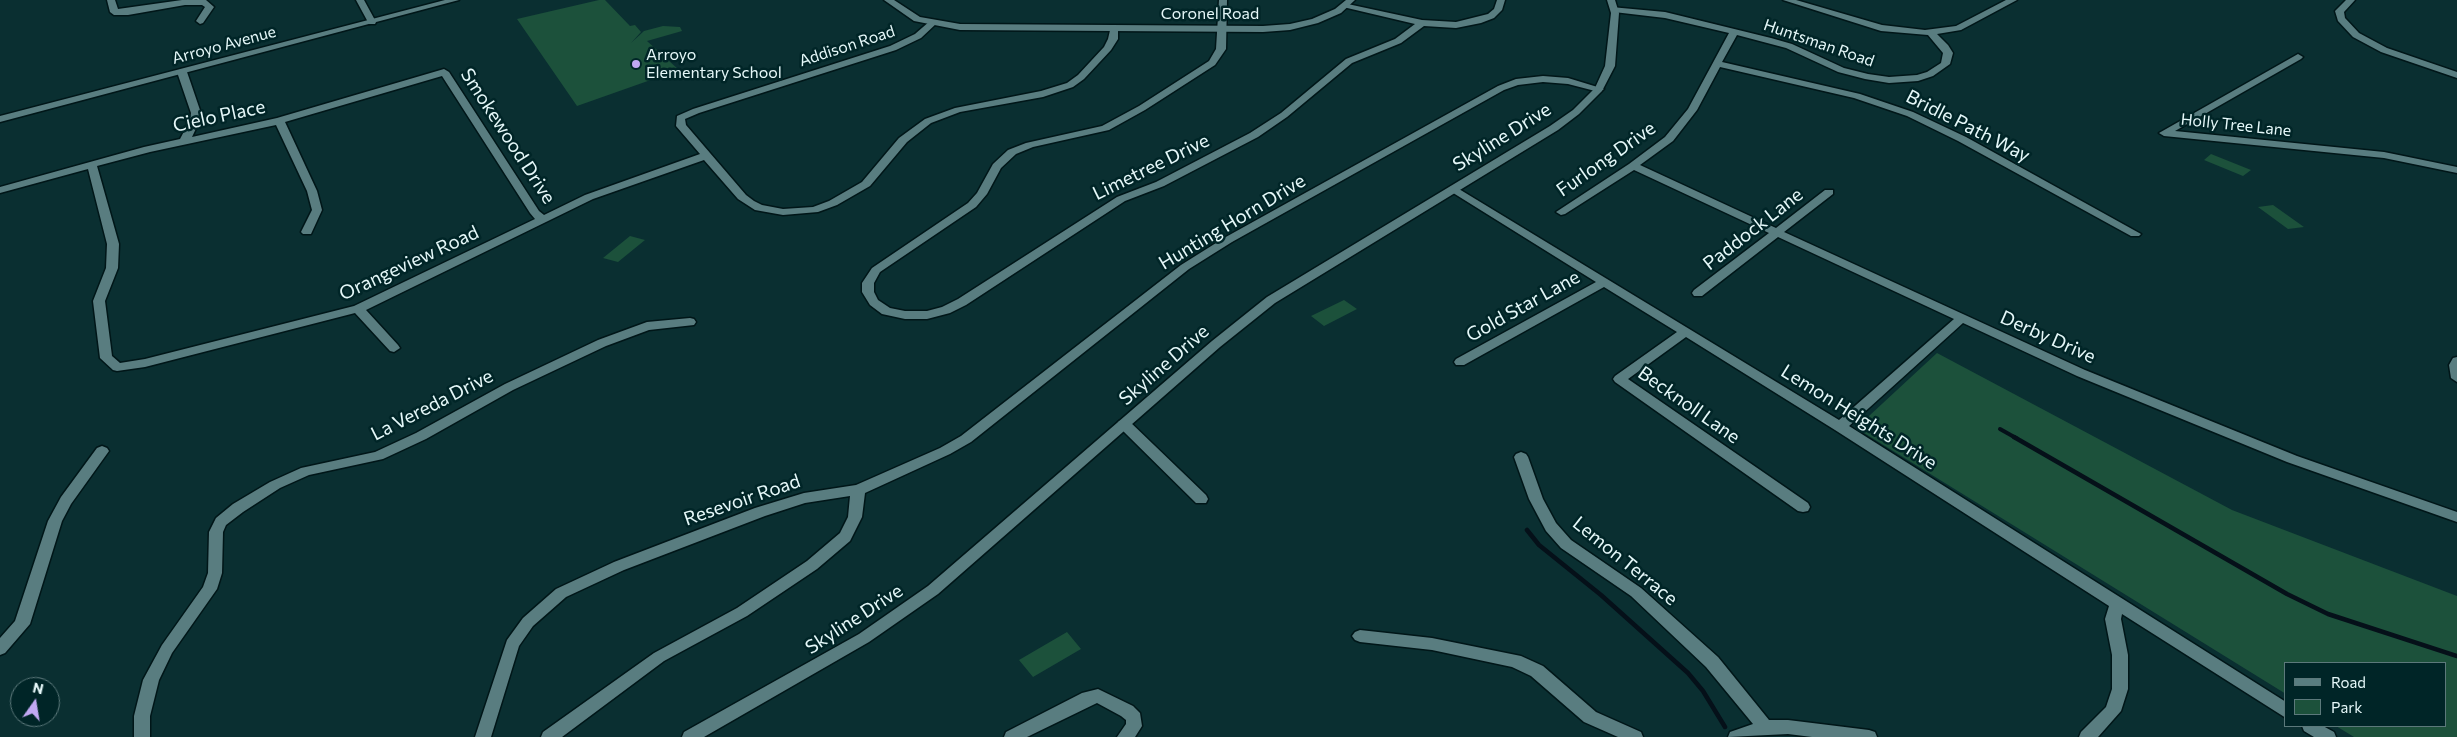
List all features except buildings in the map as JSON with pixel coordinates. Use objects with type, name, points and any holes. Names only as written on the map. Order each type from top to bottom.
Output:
[{"type":"street","points":[[111,0],[114,12],[128,12],[185,2],[204,2],[210,6],[200,21]]},
{"type":"street","points":[[360,0],[372,22]]},
{"type":"street","name":"Arroyo Avenue","points":[[0,119],[455,0]]},
{"type":"street","name":"Coronel Road","points":[[888,0],[910,15],[933,23],[977,28],[1223,29],[1290,27],[1326,17],[1348,2]]},
{"type":"street","points":[[1223,0],[1223,29]]},
{"type":"street","points":[[1348,2],[1422,23],[1456,25],[1478,21],[1494,13],[1501,0]]},
{"type":"street","points":[[1787,0],[1802,2],[1881,28],[1931,33],[1958,28],[2013,0]]},
{"type":"street","points":[[2351,0],[2339,11],[2341,19],[2356,34],[2384,50],[2457,75]]},
{"type":"street","name":"Huntsman Road","points":[[1612,5],[1665,15],[1789,46],[1825,64],[1858,75],[1889,80],[1918,78],[1930,74],[1945,64],[1948,53],[1945,47],[1931,33]]},
{"type":"street","name":"Skyline Drive","points":[[690,737],[838,653],[933,590],[1256,311],[1299,281],[1454,189],[1568,118],[1599,89],[1612,58],[1612,5]]},
{"type":"street","name":"Addison Road","points":[[705,156],[681,126],[680,118],[696,110],[893,48],[918,36],[933,23]]},
{"type":"street","name":"Limetree Drive","points":[[1223,29],[1219,54],[1212,63],[1122,120],[1092,133],[1030,146],[1012,152],[1002,160],[982,194],[972,205],[876,270],[868,283],[868,292],[874,302],[886,311],[915,316],[946,310],[962,302],[1121,199],[1160,184],[1254,135],[1284,115],[1349,61],[1398,41],[1422,23]]},
{"type":"street","points":[[705,156],[742,197],[759,208],[783,212],[798,211],[833,203],[866,184],[903,140],[928,121],[958,110],[1043,94],[1070,85],[1082,77],[1108,48],[1113,39],[1114,28]]},
{"type":"street","name":"Furlong Drive","points":[[1561,212],[1633,166],[1669,138],[1692,110],[1734,32]]},
{"type":"street","name":"Holly Tree Lane","points":[[2298,57],[2164,132],[2384,155],[2457,170]]},
{"type":"street","name":"Bridle Path Way","points":[[1717,64],[1857,96],[1896,108],[1954,135],[2135,234]]},
{"type":"street","points":[[182,72],[196,113],[186,140]]},
{"type":"street","name":"Cielo Place","points":[[0,190],[186,140],[279,121],[444,72]]},
{"type":"street","name":"Smokewood Drive","points":[[444,72],[535,213],[542,219]]},
{"type":"street","name":"Hunting Horn Drive","points":[[858,490],[945,451],[966,439],[1185,267],[1228,240],[1501,88],[1516,82],[1543,79],[1568,81],[1599,89]]},
{"type":"street","points":[[279,121],[312,191],[317,210],[307,232]]},
{"type":"street","name":"Orangeview Road","points":[[92,166],[113,244],[112,268],[99,300],[106,358],[117,368],[145,363],[358,309],[542,219],[608,189],[705,156]]},
{"type":"street","name":"Derby Drive","points":[[1633,166],[1961,319],[2210,426],[2350,480],[2457,517]]},
{"type":"street","name":"Lemon Heights Drive","points":[[1454,189],[1684,333],[1840,427],[2284,710]]},
{"type":"street","name":"Paddock Lane","points":[[1698,294],[1829,192]]},
{"type":"street","name":"Gold Star Lane","points":[[1460,362],[1604,282]]},
{"type":"street","points":[[358,309],[394,348]]},
{"type":"street","points":[[1840,427],[1961,319]]},
{"type":"street","name":"La Vereda Drive","points":[[142,737],[142,716],[151,680],[167,649],[210,589],[215,573],[216,532],[221,522],[238,508],[275,485],[306,471],[378,456],[421,436],[509,387],[602,343],[646,326],[690,322]]},
{"type":"street","name":"Becknoll Lane","points":[[1684,333],[1619,379],[1803,507]]},
{"type":"street","points":[[2457,361],[2455,365],[2457,378]]},
{"type":"street","points":[[1124,424],[1201,499]]},
{"type":"street","points":[[0,649],[22,624],[55,521],[66,501],[102,451]]},
{"type":"street","name":"Lemon Terrace","points":[[1521,457],[1536,499],[1551,527],[1566,544],[1636,592],[1712,662],[1765,727]]},
{"type":"street","points":[[549,737],[659,657],[742,612],[812,565],[845,537],[855,517],[858,490]]},
{"type":"street","name":"Resevoir Road","points":[[482,737],[512,644],[533,616],[561,593],[619,566],[760,512],[804,498],[858,490]]},
{"type":"street","points":[[2087,737],[2113,711],[2120,689],[2120,655],[2113,619],[2118,604]]},
{"type":"street","points":[[1360,636],[1432,644],[1515,660],[1537,671],[1590,717],[1635,737]]},
{"type":"street","points":[[1012,737],[1088,698],[1098,696],[1128,711],[1134,718],[1134,726],[1125,737]]},
{"type":"street","points":[[1736,737],[1765,727],[1788,727],[1869,737]]},
{"type":"street","points":[[2312,727],[2328,737]]},
{"type":"green space","points":[[605,0],[630,26],[635,25],[641,32],[631,43],[644,31],[663,26],[680,27],[682,31],[647,41],[679,70],[577,106],[517,19]]},
{"type":"green space","points":[[2211,154],[2251,170],[2243,176],[2204,160]]},
{"type":"green space","points":[[2273,205],[2304,227],[2288,229],[2258,207]]},
{"type":"green space","points":[[630,236],[645,240],[618,262],[603,258]]},
{"type":"green space","points":[[1344,300],[1357,309],[1324,326],[1311,316]]},
{"type":"green space","points":[[1937,353],[2232,510],[2457,596],[2457,737],[2354,737],[2338,727],[2447,727],[2447,662],[2284,662],[2284,693],[1856,428]]},
{"type":"green space","points":[[1067,632],[1081,649],[1033,677],[1019,660]]},
{"type":"waterway","points":[[2000,429],[2016,438]]},
{"type":"waterway","points":[[2014,437],[2287,594],[2328,614],[2457,656]]},
{"type":"waterway","points":[[1527,530],[1539,545],[1601,595],[1688,673],[1703,691],[1725,727]]},
{"type":"place","name":"Arroyo Elementary School","points":[[636,64]]}]
